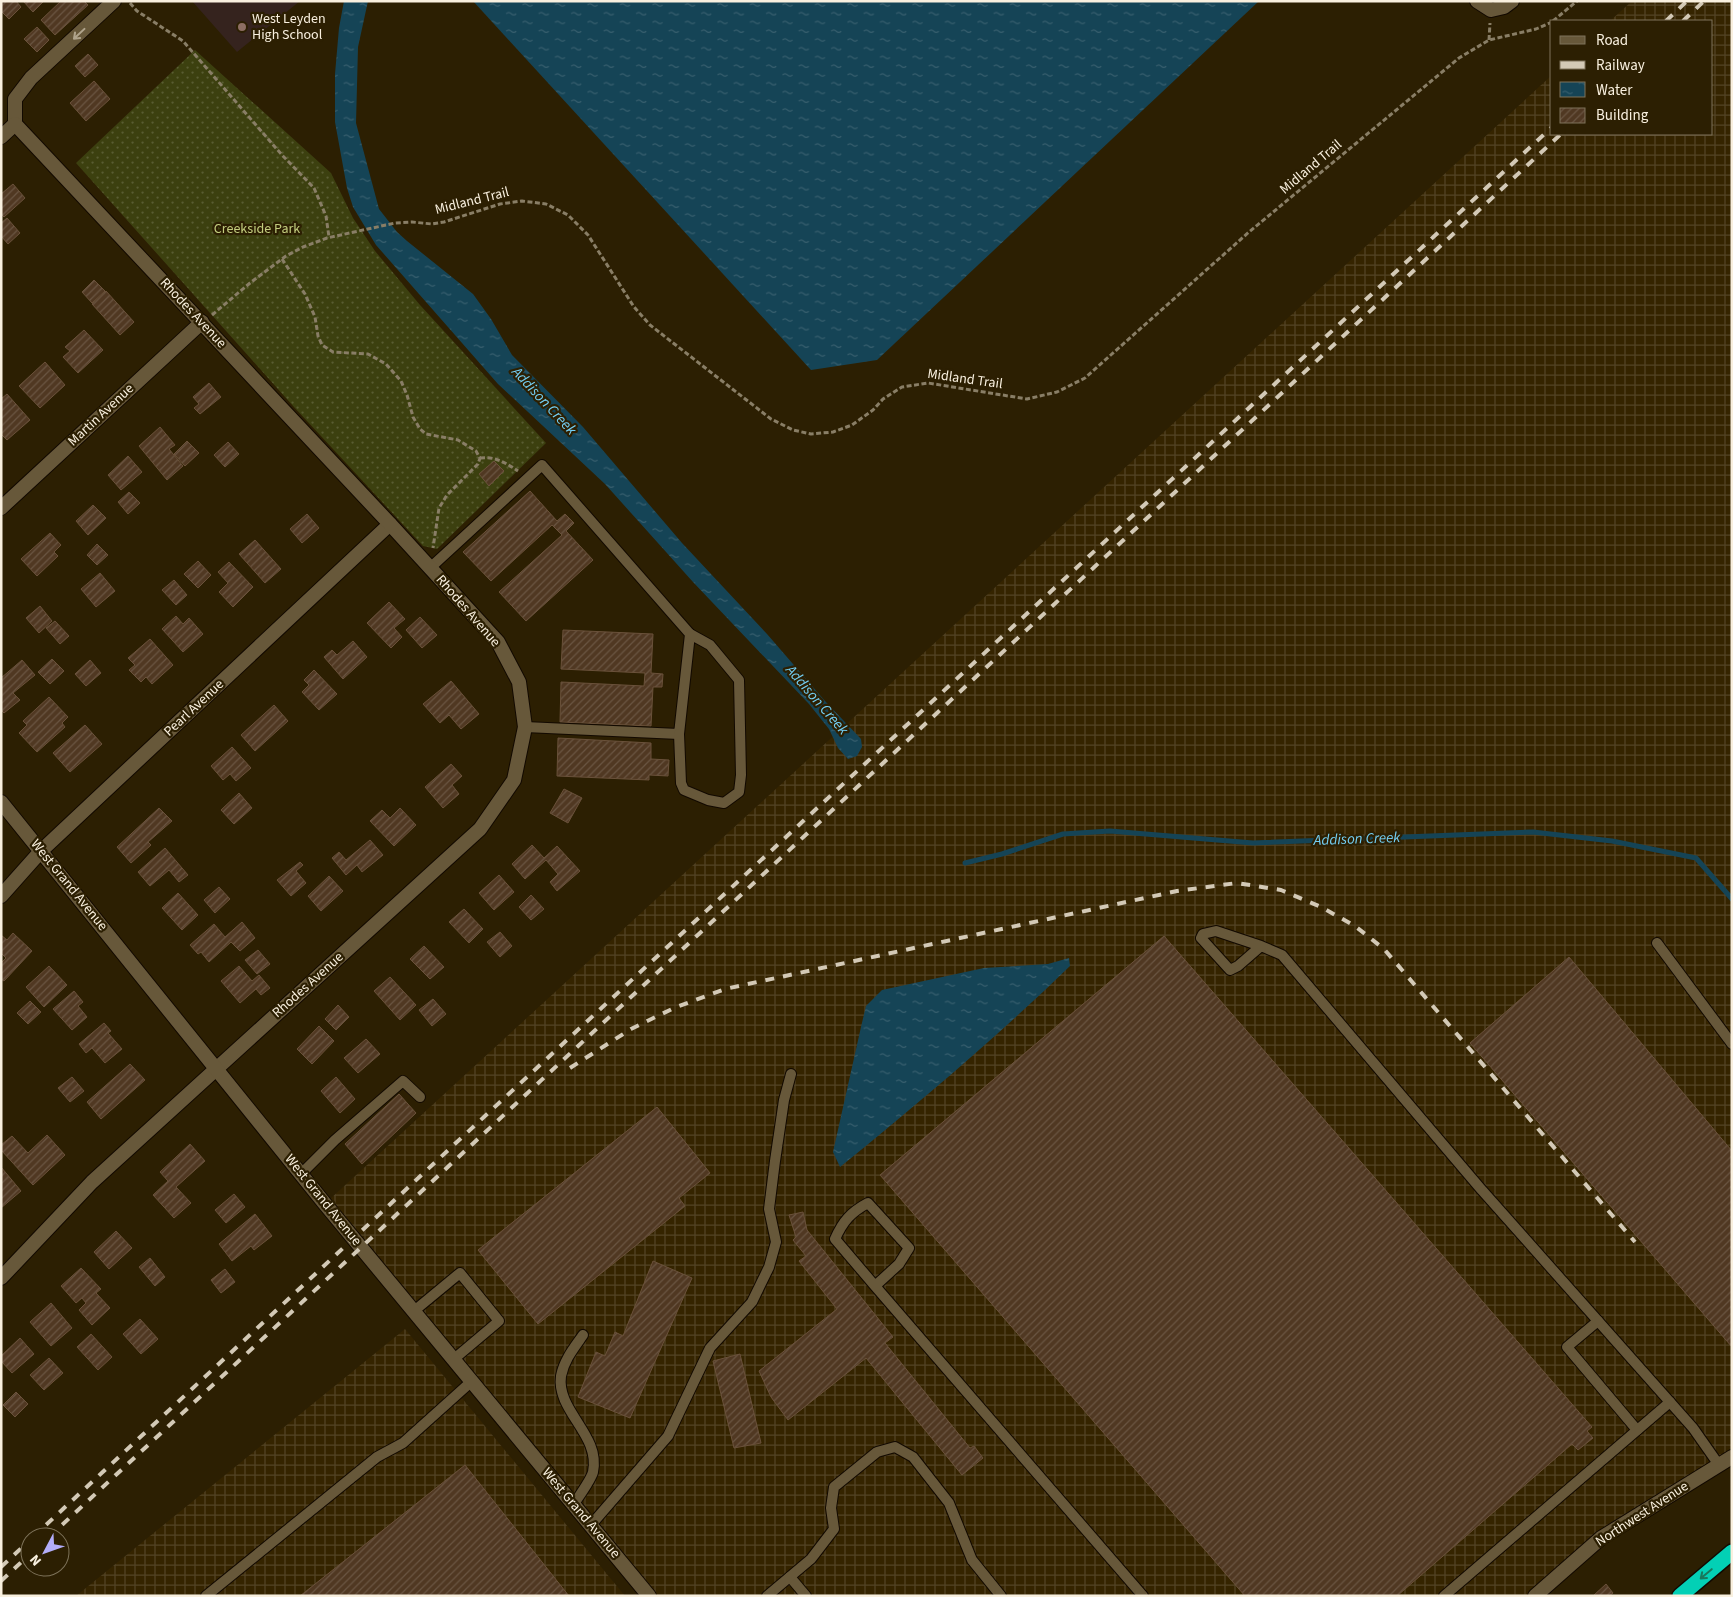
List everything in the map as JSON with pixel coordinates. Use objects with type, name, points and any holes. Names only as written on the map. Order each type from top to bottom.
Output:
[{"type":"highway","points":[[1680,1596],[1732,1552]]},
{"type":"street","points":[[1,137],[15,124],[15,99],[31,78],[114,1]]},
{"type":"street","points":[[1477,1],[1491,10],[1504,7],[1512,1]]},
{"type":"street","name":"Rhodes Avenue","points":[[1,1278],[92,1182],[480,829],[514,780],[525,727],[518,682],[498,642],[202,322],[15,124]]},
{"type":"street","name":"Martin Avenue","points":[[1,508],[202,322]]},
{"type":"street","name":"Pearl Avenue","points":[[1,896],[41,852],[390,524]]},
{"type":"street","name":"West Grand Avenue","points":[[1,802],[302,1174],[649,1596]]},
{"type":"street","name":"Northwest Avenue","points":[[1535,1596],[1601,1538],[1732,1457]]},
{"type":"lane","points":[[430,568],[542,465],[690,634],[710,645],[739,680],[742,775],[739,792],[724,803],[708,800],[684,790],[681,783],[679,734],[690,634]]},
{"type":"lane","points":[[525,727],[679,734]]},
{"type":"lane","points":[[1261,946],[1238,966],[1230,970],[1201,938],[1203,934],[1216,931],[1261,946],[1282,955],[1480,1188],[1693,1428],[1719,1465]]},
{"type":"lane","points":[[1658,943],[1732,1044]]},
{"type":"lane","points":[[590,1525],[668,1436],[710,1348],[752,1302],[769,1267],[776,1242],[769,1210],[784,1100],[791,1074]]},
{"type":"lane","points":[[302,1174],[336,1140],[403,1080],[420,1097]]},
{"type":"lane","points":[[875,1286],[899,1264],[909,1248],[868,1203],[856,1209],[841,1224],[835,1239],[875,1286],[1143,1596]]},
{"type":"lane","points":[[414,1311],[460,1273],[499,1321],[454,1359]]},
{"type":"lane","points":[[1598,1321],[1567,1347],[1637,1430]]},
{"type":"lane","points":[[574,1504],[593,1472],[594,1459],[589,1441],[563,1394],[561,1376],[567,1358],[583,1336]]},
{"type":"lane","points":[[206,1596],[377,1457],[403,1443],[472,1381]]},
{"type":"lane","points":[[1444,1596],[1670,1402]]},
{"type":"lane","points":[[767,1596],[811,1559],[834,1529],[831,1508],[834,1487],[877,1452],[896,1447],[913,1457],[949,1503],[972,1560],[1001,1596]]},
{"type":"lane","points":[[790,1577],[806,1596]]},
{"type":"path","name":"Midland Trail","points":[[1555,20],[1577,1]]},
{"type":"path","points":[[130,4],[137,11],[183,41],[282,155],[314,188],[326,216],[329,237]]},
{"type":"path","name":"Midland Trail","points":[[202,322],[282,259],[303,247],[329,237],[395,223],[432,224],[444,222],[500,204],[522,201],[546,204],[568,215],[588,235],[634,307],[650,324],[771,419],[793,430],[812,434],[833,432],[852,425],[883,399],[902,387],[928,383],[1027,399],[1057,392],[1085,378],[1222,255],[1459,58],[1489,40],[1536,29],[1550,23]]},
{"type":"path","points":[[282,259],[305,294],[315,317],[318,336],[322,345],[333,352],[368,354],[386,364],[401,381],[408,396],[413,417],[420,429],[426,434],[458,440],[476,451],[480,458],[478,464],[447,495],[439,508],[433,549],[441,558]]},
{"type":"path","points":[[480,458],[498,459],[528,478]]},
{"type":"shaded area","name":"West Leyden High School","points":[[192,1],[300,1],[237,52]]},
{"type":"shaded area","points":[[1632,1],[1732,1],[1732,1457],[1601,1538],[1535,1596],[648,1596],[329,1200],[1550,77],[1550,135],[1713,135],[1713,20],[1611,20]]},
{"type":"shaded area","points":[[405,1329],[625,1596],[76,1596]]},
{"type":"green space","name":"Creekside Park","points":[[195,50],[331,173],[353,218],[375,251],[420,305],[546,443],[437,549],[423,546],[294,407],[76,163]]},
{"type":"water","points":[[344,1],[368,1],[358,47],[356,123],[379,209],[397,232],[473,294],[491,319],[512,355],[583,427],[682,543],[861,739],[862,747],[857,756],[848,759],[838,748],[829,729],[809,704],[693,582],[605,484],[498,384],[376,245],[353,207],[347,188],[335,122],[335,74],[339,28]]},
{"type":"water","points":[[473,1],[1259,1],[877,360],[811,370]]},
{"type":"water","points":[[1069,958],[1070,966],[986,1044],[840,1167],[833,1152],[861,1027],[866,1006],[882,990],[984,968],[1048,964]]},
{"type":"building","points":[[2,1],[16,1],[21,7],[9,19],[1,11]]},
{"type":"building","points":[[23,1],[44,1],[33,12]]},
{"type":"building","points":[[61,1],[84,1],[88,5],[55,35],[41,20]]},
{"type":"building","points":[[37,27],[49,40],[37,52],[24,39]]},
{"type":"building","points":[[88,54],[98,65],[85,77],[75,66]]},
{"type":"building","points":[[94,81],[110,99],[86,121],[70,103]]},
{"type":"building","points":[[13,184],[25,198],[4,217],[1,214],[1,194]]},
{"type":"building","points":[[7,218],[20,233],[8,244],[1,236],[1,223]]},
{"type":"building","points":[[94,280],[105,291],[92,303],[82,292]]},
{"type":"building","points":[[106,291],[134,322],[120,335],[92,304]]},
{"type":"building","points":[[84,330],[103,350],[78,373],[63,357],[70,351],[65,347]]},
{"type":"building","points":[[45,362],[65,385],[40,408],[19,386]]},
{"type":"building","points":[[209,383],[221,397],[200,414],[194,408],[199,404],[193,397]]},
{"type":"building","points":[[7,394],[30,420],[7,440],[1,434],[1,399]]},
{"type":"building","points":[[160,427],[175,445],[169,449],[183,466],[167,480],[139,446]]},
{"type":"building","points":[[187,441],[199,453],[185,466],[174,454]]},
{"type":"building","points":[[228,442],[239,454],[225,467],[214,455]]},
{"type":"building","points":[[128,456],[142,472],[121,490],[108,475]]},
{"type":"building","points":[[494,461],[504,471],[489,486],[479,474]]},
{"type":"building","points":[[530,491],[557,521],[565,514],[574,523],[566,531],[593,560],[526,621],[499,592],[562,535],[552,525],[491,581],[463,552]]},
{"type":"building","points":[[129,492],[140,503],[128,514],[118,502]]},
{"type":"building","points":[[93,505],[106,518],[88,535],[76,521]]},
{"type":"building","points":[[307,514],[319,528],[302,543],[290,529]]},
{"type":"building","points":[[50,533],[61,545],[54,552],[58,556],[37,576],[21,559]]},
{"type":"building","points":[[255,540],[281,569],[265,583],[239,554]]},
{"type":"building","points":[[97,544],[108,555],[97,565],[87,555]]},
{"type":"building","points":[[198,561],[211,575],[198,588],[184,574]]},
{"type":"building","points":[[229,562],[253,587],[233,607],[219,592],[228,583],[218,572]]},
{"type":"building","points":[[100,573],[115,591],[96,607],[81,589]]},
{"type":"building","points":[[174,580],[187,595],[176,605],[162,590]]},
{"type":"building","points":[[389,602],[405,619],[394,628],[402,637],[391,648],[367,623]]},
{"type":"building","points":[[40,606],[52,621],[39,633],[26,618]]},
{"type":"building","points":[[176,616],[183,624],[189,618],[203,634],[183,652],[162,629]]},
{"type":"building","points":[[420,617],[437,635],[422,648],[406,630]]},
{"type":"building","points":[[55,621],[69,636],[60,644],[46,628]]},
{"type":"building","points":[[563,630],[653,634],[651,673],[663,674],[662,687],[653,687],[651,726],[560,722],[561,682],[644,686],[645,673],[561,669]]},
{"type":"building","points":[[150,639],[173,665],[152,684],[146,677],[141,682],[129,670],[135,665],[128,658]]},
{"type":"building","points":[[353,641],[367,657],[343,679],[324,657],[332,650],[337,655]]},
{"type":"building","points":[[52,659],[64,671],[50,684],[38,672]]},
{"type":"building","points":[[22,660],[35,675],[13,693],[20,700],[4,713],[1,710],[1,678]]},
{"type":"building","points":[[90,660],[101,673],[86,686],[75,674]]},
{"type":"building","points":[[314,670],[337,694],[319,710],[302,692],[309,685],[304,680]]},
{"type":"building","points":[[451,681],[479,714],[461,729],[449,715],[440,723],[423,704]]},
{"type":"building","points":[[49,697],[68,717],[62,723],[65,727],[37,752],[19,733],[27,725],[23,721]]},
{"type":"building","points":[[274,705],[288,721],[255,751],[241,735]]},
{"type":"building","points":[[85,725],[102,744],[70,772],[53,753]]},
{"type":"building","points":[[558,738],[651,743],[651,759],[669,760],[668,776],[649,775],[649,780],[557,776]]},
{"type":"building","points":[[232,747],[251,768],[236,781],[230,774],[223,780],[211,766]]},
{"type":"building","points":[[451,764],[462,776],[452,785],[459,794],[443,808],[425,787]]},
{"type":"building","points":[[564,789],[582,798],[568,823],[550,813]]},
{"type":"building","points":[[239,793],[252,808],[234,824],[221,810]]},
{"type":"building","points":[[159,808],[172,821],[148,842],[151,845],[131,863],[117,847]]},
{"type":"building","points":[[400,808],[416,825],[394,846],[370,821],[382,810],[390,818]]},
{"type":"building","points":[[370,840],[383,855],[362,872],[357,865],[346,875],[332,858],[339,852],[346,860]]},
{"type":"building","points":[[532,845],[544,858],[557,846],[580,871],[557,891],[550,882],[558,874],[546,860],[525,879],[512,864]]},
{"type":"building","points":[[165,848],[188,875],[179,882],[169,870],[150,886],[138,872]]},
{"type":"building","points":[[300,862],[303,865],[296,871],[306,883],[291,896],[277,880]]},
{"type":"building","points":[[499,875],[514,892],[494,910],[479,893]]},
{"type":"building","points":[[329,876],[343,891],[321,911],[308,896]]},
{"type":"building","points":[[219,887],[230,899],[215,913],[204,900]]},
{"type":"building","points":[[178,893],[198,915],[182,930],[162,908]]},
{"type":"building","points":[[531,895],[544,909],[531,920],[519,907]]},
{"type":"building","points":[[464,909],[483,929],[469,943],[449,922]]},
{"type":"building","points":[[242,922],[255,938],[240,951],[231,942],[209,962],[201,952],[198,954],[190,945],[214,924],[225,937]]},
{"type":"building","points":[[500,932],[512,946],[500,957],[487,942]]},
{"type":"building","points":[[13,933],[32,951],[4,981],[1,979],[1,963],[6,958],[1,953],[1,935],[7,940]]},
{"type":"building","points":[[1164,936],[1592,1427],[1587,1431],[1593,1438],[1578,1450],[1572,1444],[1397,1596],[1245,1596],[880,1175]]},
{"type":"building","points":[[424,946],[444,967],[430,979],[410,959]]},
{"type":"building","points":[[258,950],[270,964],[257,974],[245,960]]},
{"type":"building","points":[[1569,957],[1732,1151],[1732,1347],[1470,1043]]},
{"type":"building","points":[[49,966],[67,985],[44,1007],[26,987]]},
{"type":"building","points":[[239,966],[252,981],[259,975],[270,988],[261,995],[256,989],[240,1003],[221,981]]},
{"type":"building","points":[[390,977],[416,1005],[400,1020],[374,991]]},
{"type":"building","points":[[74,991],[83,1002],[78,1006],[87,1017],[72,1030],[53,1009]]},
{"type":"building","points":[[433,999],[446,1014],[432,1026],[419,1010]]},
{"type":"building","points":[[30,1001],[41,1012],[28,1024],[17,1013]]},
{"type":"building","points":[[338,1005],[349,1017],[336,1030],[325,1019]]},
{"type":"building","points":[[104,1023],[111,1031],[108,1033],[122,1049],[105,1063],[92,1048],[86,1053],[79,1044]]},
{"type":"building","points":[[319,1026],[334,1041],[312,1064],[297,1049]]},
{"type":"building","points":[[366,1039],[380,1054],[358,1073],[344,1058]]},
{"type":"building","points":[[130,1064],[145,1080],[101,1119],[87,1102]]},
{"type":"building","points":[[72,1077],[84,1091],[70,1102],[58,1088]]},
{"type":"building","points":[[336,1077],[355,1099],[340,1113],[321,1091]]},
{"type":"building","points":[[399,1094],[416,1113],[362,1164],[345,1144]]},
{"type":"building","points":[[657,1107],[710,1173],[679,1198],[685,1206],[538,1324],[478,1250]]},
{"type":"building","points":[[47,1135],[65,1155],[33,1185],[1,1150],[1,1145],[12,1136],[28,1153]]},
{"type":"building","points":[[190,1144],[205,1161],[176,1187],[191,1203],[174,1218],[153,1195],[168,1181],[160,1172]]},
{"type":"building","points":[[1,1167],[21,1191],[1,1208]]},
{"type":"building","points":[[234,1194],[245,1207],[226,1223],[215,1210]]},
{"type":"building","points":[[803,1212],[807,1230],[893,1337],[885,1343],[970,1448],[974,1446],[983,1458],[962,1475],[866,1358],[788,1420],[771,1397],[759,1371],[837,1309],[799,1261],[806,1256],[793,1240],[796,1237],[789,1215]]},
{"type":"building","points":[[255,1214],[272,1236],[254,1250],[251,1246],[232,1261],[219,1244]]},
{"type":"building","points":[[116,1231],[132,1248],[109,1269],[94,1252]]},
{"type":"building","points":[[150,1258],[165,1277],[155,1286],[139,1267]]},
{"type":"building","points":[[653,1261],[692,1278],[630,1418],[578,1397],[596,1352],[605,1356],[615,1332],[623,1336]]},
{"type":"building","points":[[81,1268],[101,1289],[96,1293],[110,1308],[92,1325],[79,1310],[86,1303],[82,1298],[76,1303],[61,1286]]},
{"type":"building","points":[[225,1269],[235,1282],[221,1293],[211,1280]]},
{"type":"building","points":[[51,1303],[72,1328],[51,1346],[30,1322]]},
{"type":"building","points":[[140,1319],[158,1339],[141,1354],[123,1334]]},
{"type":"building","points":[[91,1334],[112,1357],[98,1370],[77,1347]]},
{"type":"building","points":[[20,1338],[34,1354],[12,1373],[1,1361],[1,1356]]},
{"type":"building","points":[[740,1354],[761,1443],[734,1448],[713,1361]]},
{"type":"building","points":[[49,1358],[63,1373],[44,1390],[30,1375]]},
{"type":"building","points":[[16,1392],[28,1404],[15,1417],[3,1405]]},
{"type":"building","points":[[465,1465],[569,1596],[300,1596]]},
{"type":"building","points":[[1606,1584],[1613,1593],[1609,1596],[1593,1596]]},
{"type":"waterway","name":"Addison Creek","points":[[965,863],[1002,854],[1063,834],[1110,831],[1253,843],[1533,832],[1612,841],[1696,858],[1732,899]]},
{"type":"railway","points":[[1667,20],[1687,1]]},
{"type":"railway","points":[[1684,20],[1704,1]]},
{"type":"railway","points":[[44,1527],[1550,129]]},
{"type":"railway","points":[[60,1527],[1560,135]]},
{"type":"railway","points":[[570,1068],[631,1029],[674,1008],[725,989],[1177,891],[1237,883],[1281,890],[1321,907],[1355,926],[1384,949],[1635,1242]]},
{"type":"railway","points":[[1,1567],[20,1549]]},
{"type":"railway","points":[[1,1581],[20,1563]]},
{"type":"place","name":"West Leyden High School","points":[[242,27]]}]
